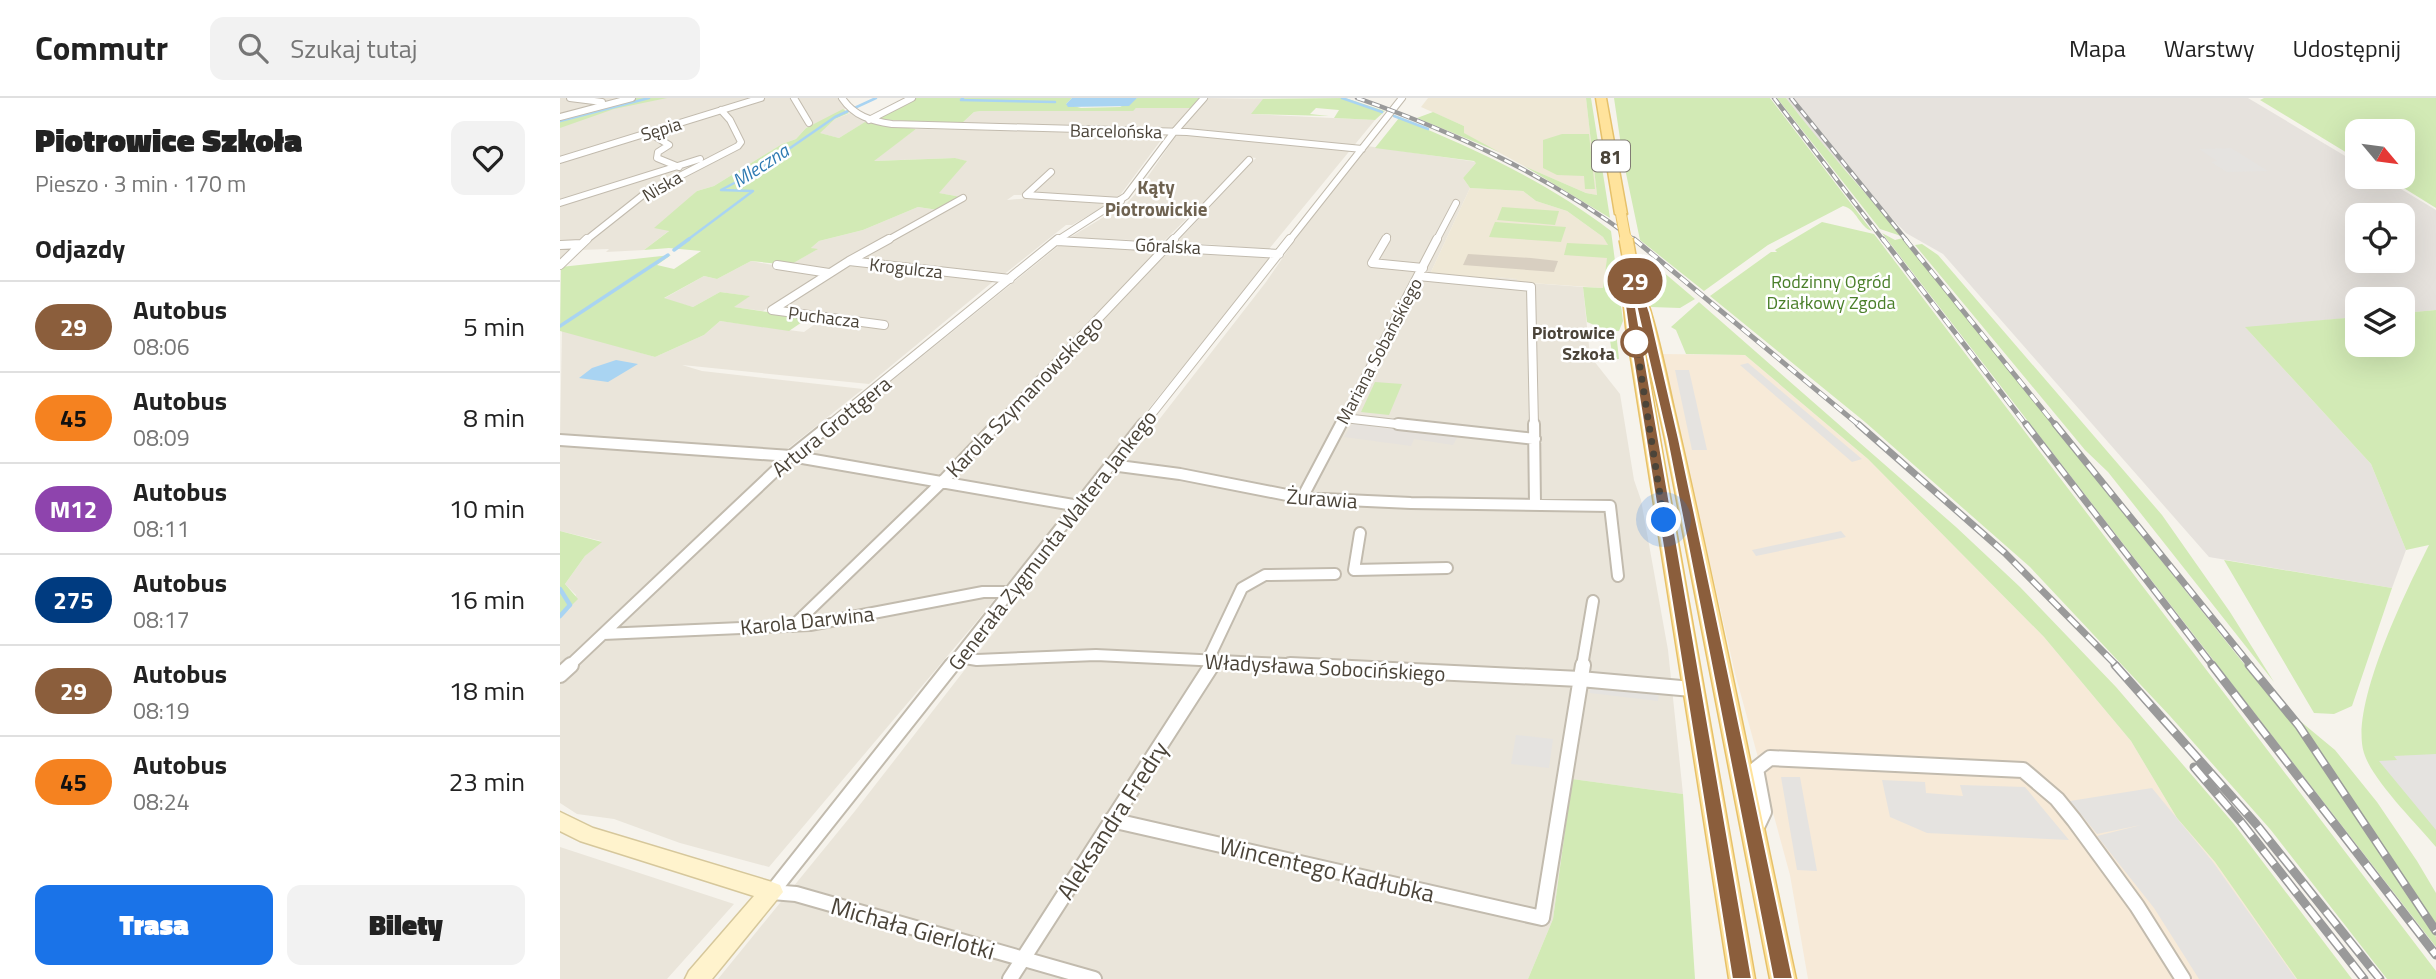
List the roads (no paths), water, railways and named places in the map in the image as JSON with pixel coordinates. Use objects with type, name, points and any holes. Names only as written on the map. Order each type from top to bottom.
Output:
[{"type":"main road","name":"81","points":[[1601,98],[1633,278],[1641,298],[1656,358],[1783,979]]},
{"type":"main road","name":"81","points":[[1633,278],[1629,298],[1742,979]]},
{"type":"street","points":[[570,98],[610,103]]},
{"type":"street","points":[[560,117],[632,98]]},
{"type":"street","name":"Sępia","points":[[560,160],[761,98]]},
{"type":"street","points":[[794,98],[809,123]]},
{"type":"street","name":"Barcelońska","points":[[842,98],[850,110],[869,120],[925,127],[1174,132],[1362,149]]},
{"type":"street","points":[[869,120],[912,98]]},
{"type":"street","name":"Artura Grottgera","points":[[560,675],[791,456],[1057,241],[1078,225],[1121,201],[1133,190],[1174,132],[1205,98]]},
{"type":"street","name":"Generała Zygmunta Waltera Jankego","points":[[697,979],[772,892],[1402,98]]},
{"type":"street","points":[[560,203],[733,149],[741,142],[730,120],[721,110]]},
{"type":"street","points":[[650,133],[669,145],[657,152],[657,158],[676,167],[692,169]]},
{"type":"street","name":"Niska","points":[[560,265],[581,244],[643,195],[733,149]]},
{"type":"street","name":"Karola Szymanowskiego","points":[[793,626],[942,482],[1249,160]]},
{"type":"street","points":[[1051,172],[1026,195],[1121,201]]},
{"type":"street","name":"Krogulcza","points":[[849,261],[963,198]]},
{"type":"street","name":"Mariana Sobańskiego","points":[[1302,498],[1456,203]]},
{"type":"street","points":[[1387,237],[1372,263],[1531,287],[1535,504]]},
{"type":"street","name":"Góralska","points":[[1057,241],[1279,254]]},
{"type":"street","points":[[560,246],[581,244]]},
{"type":"street","name":"Krogulcza","points":[[849,261],[1010,279]]},
{"type":"street","name":"Puchacza","points":[[849,261],[772,310],[884,325]]},
{"type":"street","points":[[778,265],[829,273]]},
{"type":"street","points":[[1344,418],[1535,439]]},
{"type":"street","points":[[560,440],[791,456],[1079,506]]},
{"type":"street","name":"Żurawia","points":[[1111,465],[1180,474],[1302,498],[1410,503],[1610,506],[1618,576]]},
{"type":"street","points":[[1360,533],[1354,570],[1447,568]]},
{"type":"street","name":"Aleksandra Fredry","points":[[1010,979],[1211,662],[1242,587],[1265,575],[1335,574]]},
{"type":"street","name":"Karola Darwina","points":[[603,634],[793,626],[850,619],[983,593],[1010,592]]},
{"type":"street","points":[[1580,679],[1592,601]]},
{"type":"street","name":"Władysława Sobocińskiego","points":[[959,657],[977,660],[1096,655],[1580,679],[1692,689]]},
{"type":"street","name":"Wincentego Kadłubka","points":[[1111,820],[1542,918],[1580,679]]},
{"type":"street","points":[[1753,834],[1764,812],[1756,769],[1770,758],[2023,769],[2057,799],[2074,820],[2137,906],[2183,979]]},
{"type":"street","points":[[560,821],[587,835],[772,892]]},
{"type":"street","name":"Michała Gierlotki","points":[[772,892],[796,894],[1094,979]]},
{"type":"water","points":[[1072,98],[1137,98],[1129,106],[1068,107],[1066,104]]},
{"type":"water","points":[[616,360],[638,364],[608,382],[579,378],[592,368]]},
{"type":"waterway","points":[[560,121],[649,98]]},
{"type":"waterway","name":"Mleczna","points":[[686,241],[753,191],[721,190],[757,171],[835,117],[876,98]]},
{"type":"waterway","points":[[963,98],[961,100],[1055,102]]},
{"type":"waterway","points":[[1342,98],[1382,112]]},
{"type":"waterway","points":[[1394,116],[1428,129]]},
{"type":"waterway","name":"Mleczna","points":[[674,250],[689,239]]},
{"type":"waterway","name":"Mleczna","points":[[560,326],[668,255]]},
{"type":"waterway","name":"Mleczna","points":[[560,589],[570,605],[560,616]]},
{"type":"railway","points":[[1357,98],[1431,126],[1502,159],[1571,197],[1636,241]]},
{"type":"railway","points":[[1774,98],[1884,241]]},
{"type":"railway","points":[[1791,98],[1907,241]]},
{"type":"railway","points":[[1634,239],[1860,426]]},
{"type":"railway","points":[[1883,239],[2027,426]]},
{"type":"railway","points":[[1905,239],[2056,426]]},
{"type":"railway","points":[[1858,424],[2005,553],[2117,666]]},
{"type":"railway","points":[[2026,424],[2213,666]]},
{"type":"railway","points":[[2055,424],[2251,666]]},
{"type":"railway","points":[[2115,665],[2256,824],[2380,979]]},
{"type":"railway","points":[[2212,665],[2436,955]]},
{"type":"railway","points":[[2249,665],[2299,726],[2436,931]]},
{"type":"railway","points":[[2194,767],[2241,822],[2364,979]]},
{"type":"place","name":"Piotrowice Szkoła","points":[[1636,342]]},
{"type":"district","name":"Kąty Piotrowickie","points":[[1156,197]]},
{"type":"park label","name":"Rodzinny Ogród Działkowy Zgoda","points":[[1831,291]]}]
